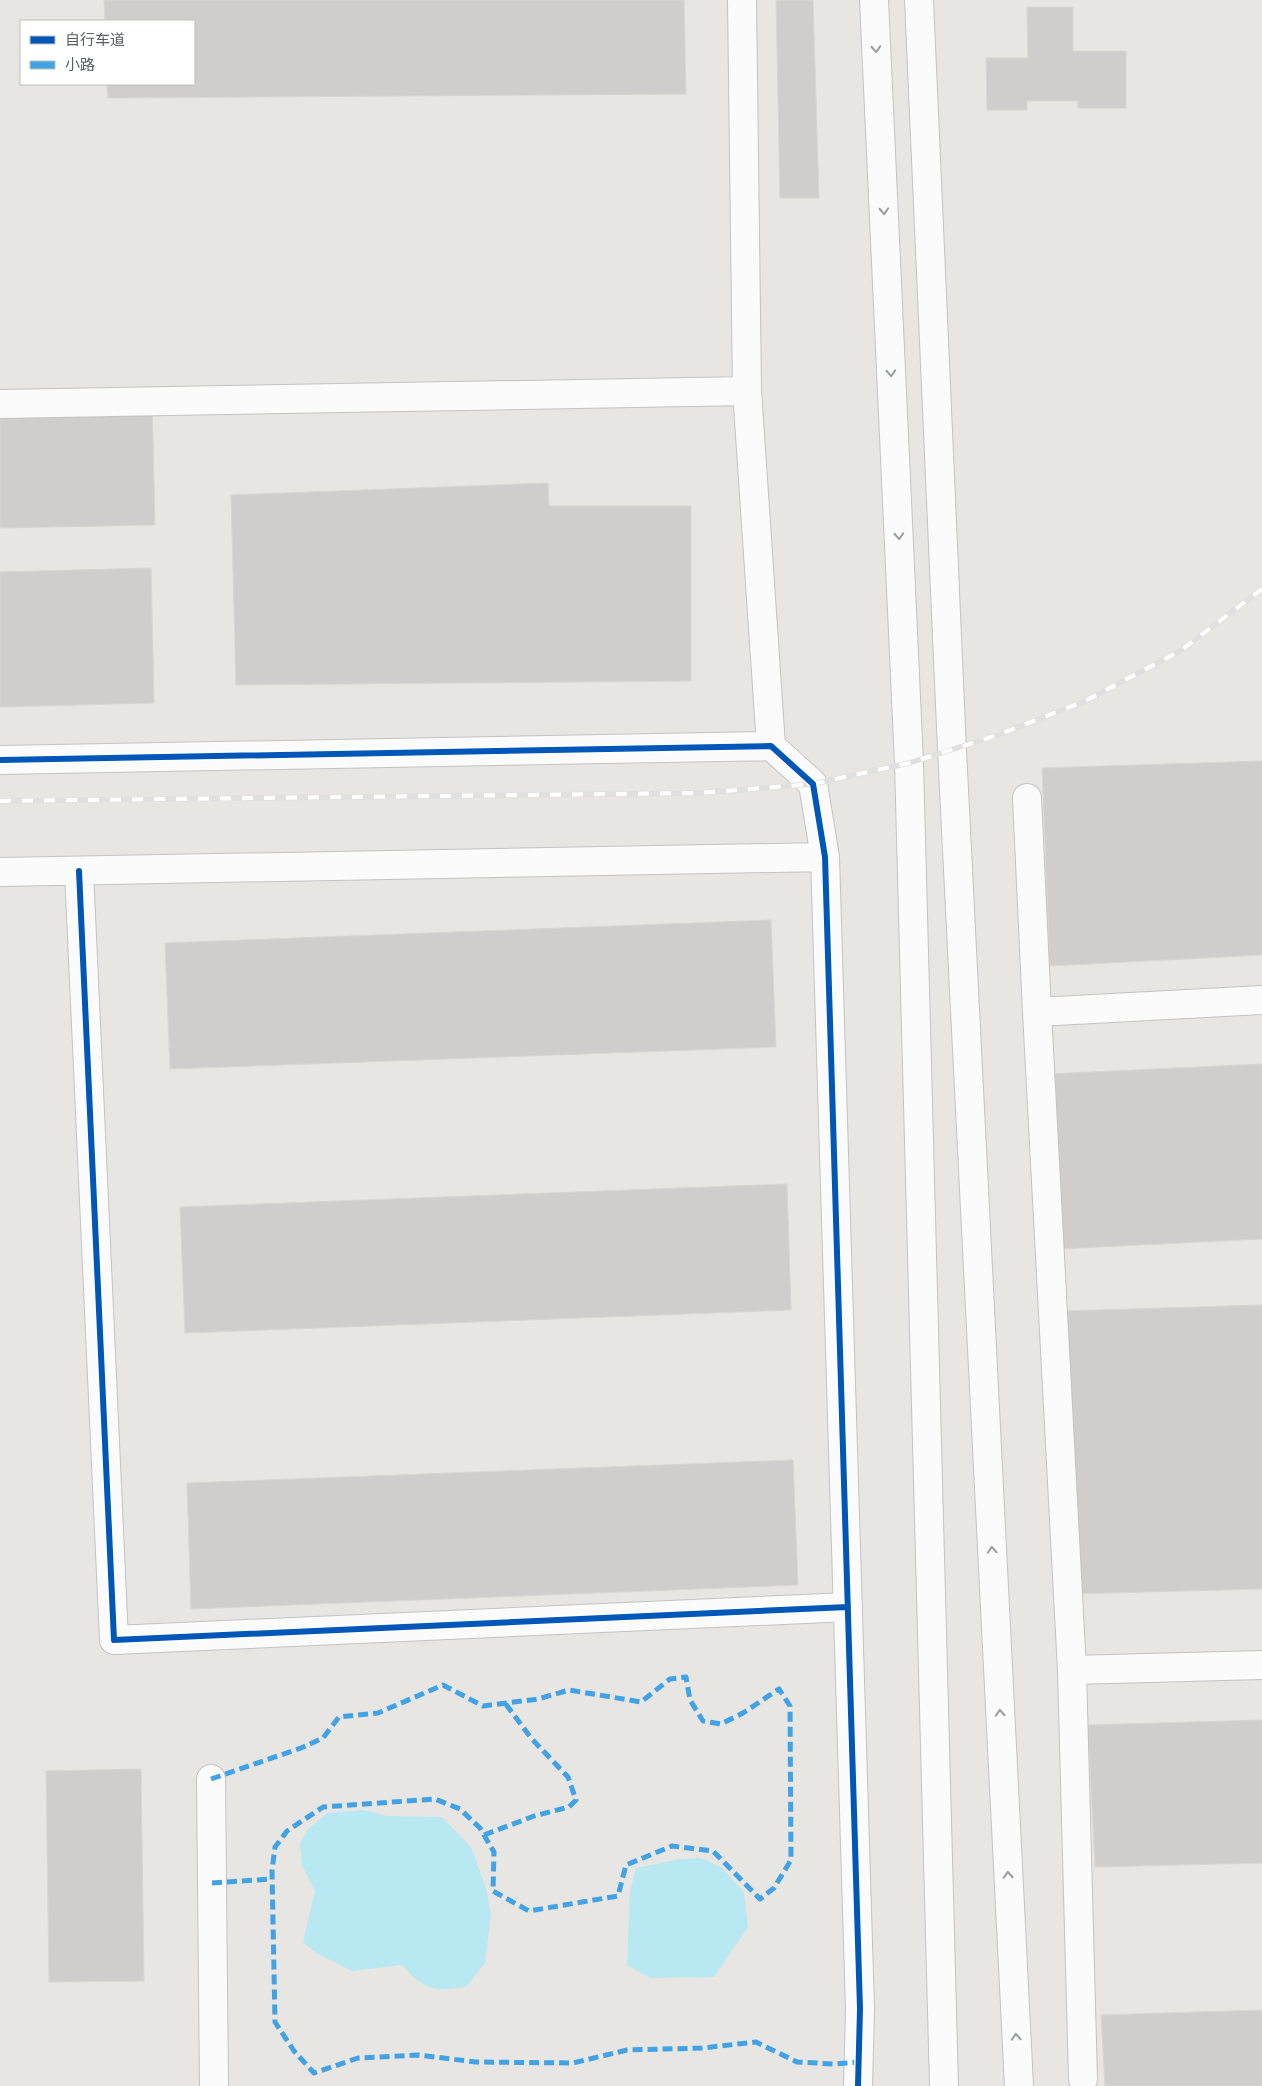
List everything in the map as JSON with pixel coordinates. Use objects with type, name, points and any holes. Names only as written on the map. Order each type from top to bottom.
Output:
[{"type":"street","points":[[742,0],[747,391],[771,746]]},
{"type":"street","points":[[874,0],[909,763],[944,2086]]},
{"type":"street","points":[[919,0],[952,750],[1019,2086]]},
{"type":"street","points":[[0,404],[747,391]]},
{"type":"street","points":[[0,760],[771,746],[813,784],[825,857],[860,2009],[858,2086]]},
{"type":"street","points":[[1027,798],[1072,1670],[1083,2079]]},
{"type":"street","points":[[0,872],[825,857]]},
{"type":"street","points":[[79,871],[114,1640],[848,1607]]},
{"type":"street","points":[[1037,1012],[1262,1000]]},
{"type":"street","points":[[1072,1670],[1262,1665]]},
{"type":"street","points":[[211,1779],[214,2086]]},
{"type":"water","points":[[364,1810],[387,1816],[442,1817],[471,1847],[486,1888],[491,1914],[485,1963],[466,1987],[437,1989],[430,1987],[417,1980],[402,1965],[352,1971],[316,1953],[303,1942],[315,1891],[302,1865],[300,1843],[309,1828],[328,1813]]},
{"type":"water","points":[[701,1858],[722,1868],[744,1892],[748,1927],[714,1977],[650,1978],[627,1965],[630,1891],[636,1868],[680,1859]]},
{"type":"building","points":[[104,0],[684,0],[686,94],[108,98],[107,85],[195,85],[195,20],[105,20]]},
{"type":"building","points":[[776,0],[813,0],[819,198],[780,198]]},
{"type":"building","points":[[1027,7],[1073,7],[1073,51],[1126,51],[1126,108],[1078,108],[1078,101],[1027,101],[1027,110],[987,110],[986,58],[1028,58]]},
{"type":"building","points":[[152,401],[155,525],[0,528],[0,405]]},
{"type":"building","points":[[548,483],[549,506],[691,506],[691,681],[236,685],[231,495]]},
{"type":"building","points":[[151,568],[154,703],[0,707],[0,572]]},
{"type":"building","points":[[1262,761],[1262,955],[1050,966],[1042,768]]},
{"type":"building","points":[[771,920],[776,1047],[170,1069],[165,943]]},
{"type":"building","points":[[1262,1064],[1262,1239],[1058,1249],[1048,1074]]},
{"type":"building","points":[[787,1184],[791,1310],[185,1333],[180,1207]]},
{"type":"building","points":[[1262,1305],[1262,1589],[1072,1594],[1065,1311]]},
{"type":"building","points":[[793,1460],[798,1585],[191,1609],[187,1483]]},
{"type":"building","points":[[1262,1720],[1262,1863],[1095,1867],[1088,1725]]},
{"type":"building","points":[[141,1769],[144,1981],[49,1982],[46,1771]]},
{"type":"building","points":[[1262,2010],[1262,2086],[1105,2086],[1101,2015]]},
{"type":"railway","points":[[0,801],[699,793],[813,784],[909,763],[998,735],[1085,701],[1180,651],[1262,589]]},
{"type":"marked path","points":[[211,1779],[301,1748],[323,1738],[339,1717],[378,1713],[443,1685],[483,1706],[538,1699],[569,1690],[641,1702],[670,1679],[686,1677],[690,1700],[703,1721],[721,1724],[743,1713],[779,1689],[790,1706],[791,1860],[774,1888],[760,1899],[713,1851],[672,1846],[626,1865],[618,1896],[529,1911],[493,1891],[494,1852],[480,1828],[460,1809],[435,1799],[323,1807],[287,1831],[275,1847],[272,1871],[275,2022],[294,2051],[314,2073],[358,2058],[418,2055],[476,2062],[573,2063],[627,2050],[702,2048],[756,2042],[797,2062],[834,2064],[859,2062]]},
{"type":"marked path","points":[[484,1835],[534,1816],[569,1807],[576,1800],[568,1777],[531,1738],[505,1703]]},
{"type":"marked path","points":[[212,1883],[272,1879]]},
{"type":"cycle path","points":[[0,760],[771,746],[813,784],[825,857],[860,2009],[858,2086]]},
{"type":"cycle path","points":[[79,871],[114,1640],[848,1607]]}]
